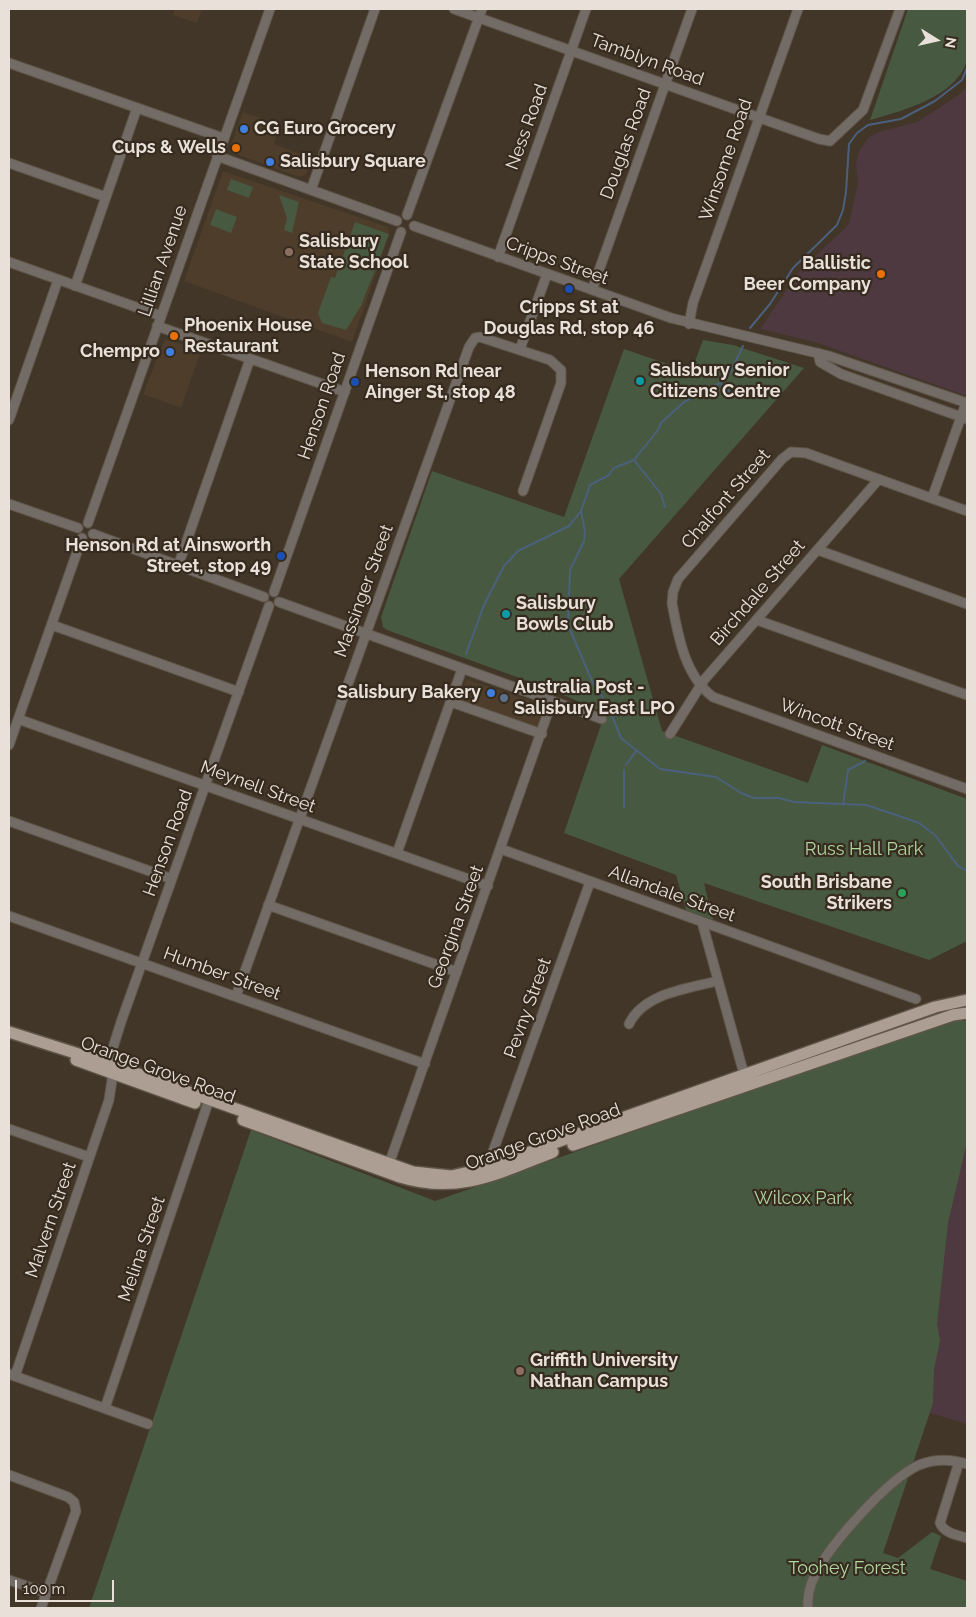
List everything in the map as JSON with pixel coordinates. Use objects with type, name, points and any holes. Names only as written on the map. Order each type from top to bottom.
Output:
[{"type":"main road","name":"Orange Grove Road","points":[[208,1103],[400,1177],[440,1186],[482,1180],[965,998]]},
{"type":"main road","name":"Orange Grove Road","points":[[9,1032],[208,1103],[389,1164],[413,1172],[437,1176],[463,1175],[487,1168],[748,1079],[953,1015],[967,1013]]},
{"type":"street","name":"Lillian Avenue","points":[[88,523],[270,9]]},
{"type":"street","points":[[311,190],[375,9]]},
{"type":"street","name":"Tamblyn Road","points":[[454,9],[480,13],[572,50],[758,118],[830,141],[863,110],[900,9]]},
{"type":"street","name":"Ness Road","points":[[498,257],[586,9]]},
{"type":"street","name":"Douglas Road","points":[[592,290],[692,9]]},
{"type":"street","name":"Winsome Road","points":[[689,324],[693,303],[798,9]]},
{"type":"street","points":[[407,215],[480,13]]},
{"type":"street","points":[[9,63],[223,138]]},
{"type":"street","points":[[75,286],[137,108]]},
{"type":"street","points":[[217,156],[397,221]]},
{"type":"street","points":[[9,163],[106,197]]},
{"type":"street","points":[[397,221],[402,216],[407,215]]},
{"type":"street","points":[[397,221],[397,226],[401,232],[409,232],[414,226],[414,221],[407,215]]},
{"type":"street","name":"Cripps Street","points":[[414,226],[689,324],[818,353],[967,403]]},
{"type":"street","name":"Henson Road","points":[[274,592],[401,232]]},
{"type":"street","points":[[9,262],[161,316]]},
{"type":"street","points":[[523,491],[561,383],[561,370],[550,360],[520,349],[547,274]]},
{"type":"street","points":[[9,420],[58,280]]},
{"type":"street","points":[[157,326],[345,392]]},
{"type":"street","name":"Massinger Street","points":[[236,996],[469,347],[474,338],[485,337],[520,349]]},
{"type":"street","points":[[818,353],[820,362],[841,374],[964,418]]},
{"type":"street","points":[[178,566],[250,359]]},
{"type":"street","points":[[932,498],[964,418],[967,403]]},
{"type":"street","name":"Chalfont Street","points":[[700,686],[689,668],[674,613],[672,603],[675,586],[786,455],[802,452],[967,511]]},
{"type":"street","name":"Birchdale Street","points":[[670,734],[700,686],[879,479]]},
{"type":"street","points":[[9,504],[78,528]]},
{"type":"street","points":[[78,528],[83,523],[88,523],[92,526],[93,534]]},
{"type":"street","points":[[78,528],[78,533],[82,538]]},
{"type":"street","points":[[93,534],[264,597]]},
{"type":"street","points":[[82,538],[87,538],[93,534]]},
{"type":"street","points":[[9,745],[82,538]]},
{"type":"street","points":[[818,550],[967,604]]},
{"type":"street","points":[[264,597],[269,592],[274,592],[279,597],[279,602]]},
{"type":"street","points":[[264,597],[265,604],[269,606],[273,607],[279,602]]},
{"type":"street","points":[[279,602],[602,719]]},
{"type":"street","name":"Henson Road","points":[[111,1069],[116,1036],[269,606]]},
{"type":"street","points":[[757,620],[967,695]]},
{"type":"street","points":[[52,625],[239,692]]},
{"type":"street","points":[[397,853],[462,669]]},
{"type":"street","name":"Wincott Street","points":[[700,686],[721,701],[967,787]]},
{"type":"street","name":"Georgina Street","points":[[389,1164],[542,734],[552,701]]},
{"type":"street","points":[[451,702],[542,734]]},
{"type":"street","name":"Meynell Street","points":[[18,719],[488,886]]},
{"type":"street","points":[[9,821],[172,879]]},
{"type":"street","name":"Allandale Street","points":[[501,849],[916,999]]},
{"type":"street","name":"Pevny Street","points":[[487,1168],[590,882]]},
{"type":"street","points":[[268,905],[457,972]]},
{"type":"street","name":"Humber Street","points":[[9,916],[425,1064]]},
{"type":"street","points":[[702,922],[717,980],[748,1079]]},
{"type":"street","points":[[628,1024],[640,1006],[653,999],[717,980]]},
{"type":"street","name":"Malvern Street","points":[[12,1375],[109,1100],[111,1069]]},
{"type":"street","name":"Melina Street","points":[[105,1408],[208,1103]]},
{"type":"street","points":[[9,1130],[90,1157]]},
{"type":"street","points":[[497,1144],[499,1156],[506,1162]]},
{"type":"street","points":[[12,1375],[148,1424]]},
{"type":"street","points":[[808,1608],[810,1589],[819,1568],[864,1512],[903,1474],[929,1462],[963,1463],[940,1523],[948,1531],[967,1538]]},
{"type":"street","points":[[9,1475],[68,1496],[74,1502],[76,1511],[41,1608]]},
{"type":"street","points":[[9,1580],[46,1593]]},
{"type":"shaded area","points":[[175,9],[202,9],[197,23],[173,15]]},
{"type":"shaded area","points":[[967,86],[967,396],[815,342],[760,329],[799,272],[849,224],[858,183],[856,164],[859,151],[868,138],[879,132],[917,122],[959,95]]},
{"type":"shaded area","points":[[243,112],[280,125],[274,144],[311,158],[306,175],[299,177],[234,153],[230,147]]},
{"type":"shaded area","name":"Salisbury State School","points":[[223,171],[388,227],[390,233],[352,342],[184,281]]},
{"type":"shaded area","points":[[165,339],[201,351],[181,408],[143,394]]},
{"type":"shaded area","points":[[466,679],[543,705],[538,726],[536,728],[458,701]]},
{"type":"shaded area","points":[[950,1138],[967,1144],[967,1424],[930,1413]]},
{"type":"green space","points":[[908,9],[967,9],[967,59],[962,72],[953,83],[941,92],[928,100],[898,112],[870,120]]},
{"type":"green space","points":[[231,179],[253,187],[249,198],[227,190]]},
{"type":"green space","points":[[279,195],[299,202],[292,233],[284,230],[287,218]]},
{"type":"green space","points":[[216,209],[237,217],[231,233],[210,225]]},
{"type":"green space","points":[[355,222],[389,234],[361,306],[346,330],[322,323],[318,313],[331,277],[335,278]]},
{"type":"green space","name":"Russ Hall Park","points":[[703,340],[733,345],[804,368],[619,579],[662,731],[808,783],[822,745],[967,799],[967,941],[929,960],[704,883],[713,920],[686,910],[676,875],[564,833],[605,713],[547,688],[383,627],[381,617],[432,471],[564,517],[624,349],[691,372]]},
{"type":"green space","name":"Griffith University Nathan Campus","points":[[949,1021],[967,1021],[967,1142],[948,1223],[937,1324],[940,1341],[934,1369],[933,1403],[883,1553],[898,1558],[932,1532],[941,1536],[930,1569],[967,1581],[967,1608],[89,1608],[251,1130],[435,1201]]},
{"type":"waterway","points":[[750,328],[770,304],[793,268],[837,225],[843,210],[846,192],[849,144],[857,133],[868,125],[901,119],[935,101],[962,80],[967,68]]},
{"type":"waterway","points":[[743,346],[731,371],[720,383],[684,402],[661,423],[658,430],[634,460],[614,468],[609,475],[590,485],[581,511],[585,532],[584,541],[570,570],[568,625],[592,681],[608,706],[621,738],[660,769],[716,777],[741,793],[754,798],[779,798],[794,802],[866,805],[919,823],[935,835],[958,866],[967,871]]},
{"type":"waterway","points":[[720,383],[733,395]]},
{"type":"waterway","points":[[634,460],[661,494],[665,507]]},
{"type":"waterway","points":[[466,654],[484,605],[504,566],[518,551],[569,526],[581,511]]},
{"type":"waterway","points":[[626,765],[636,751]]},
{"type":"waterway","points":[[843,805],[848,770],[865,761]]},
{"type":"waterway","points":[[624,770],[624,808]]},
{"type":"place","name":"CG Euro Grocery","points":[[244,129]]},
{"type":"place","name":"Cups & Wells","points":[[236,148]]},
{"type":"place","name":"Salisbury Square","points":[[270,162]]},
{"type":"place","name":"Salisbury State School","points":[[289,252]]},
{"type":"place","name":"Ballistic Beer Company","points":[[881,274]]},
{"type":"place","name":"Cripps St at Douglas Rd, stop 46","points":[[569,289]]},
{"type":"place","name":"Phoenix House Restaurant","points":[[174,336]]},
{"type":"place","name":"Chempro","points":[[170,352]]},
{"type":"place","name":"Salisbury Senior Citizens Centre","points":[[640,381]]},
{"type":"place","name":"Henson Rd near Ainger St, stop 48","points":[[355,382]]},
{"type":"place","name":"Henson Rd at Ainsworth Street, stop 49","points":[[281,556]]},
{"type":"place","name":"Salisbury Bowls Club","points":[[506,614]]},
{"type":"place","name":"Salisbury Bakery","points":[[491,693]]},
{"type":"place","name":"Australia Post - Salisbury East LPO","points":[[504,698]]},
{"type":"place","name":"South Brisbane Strikers","points":[[902,893]]},
{"type":"place","name":"Griffith University Nathan Campus","points":[[520,1371]]},
{"type":"park label","name":"Wilcox Park","points":[[803,1199]]},
{"type":"park label","name":"Toohey Forest","points":[[847,1569]]}]
